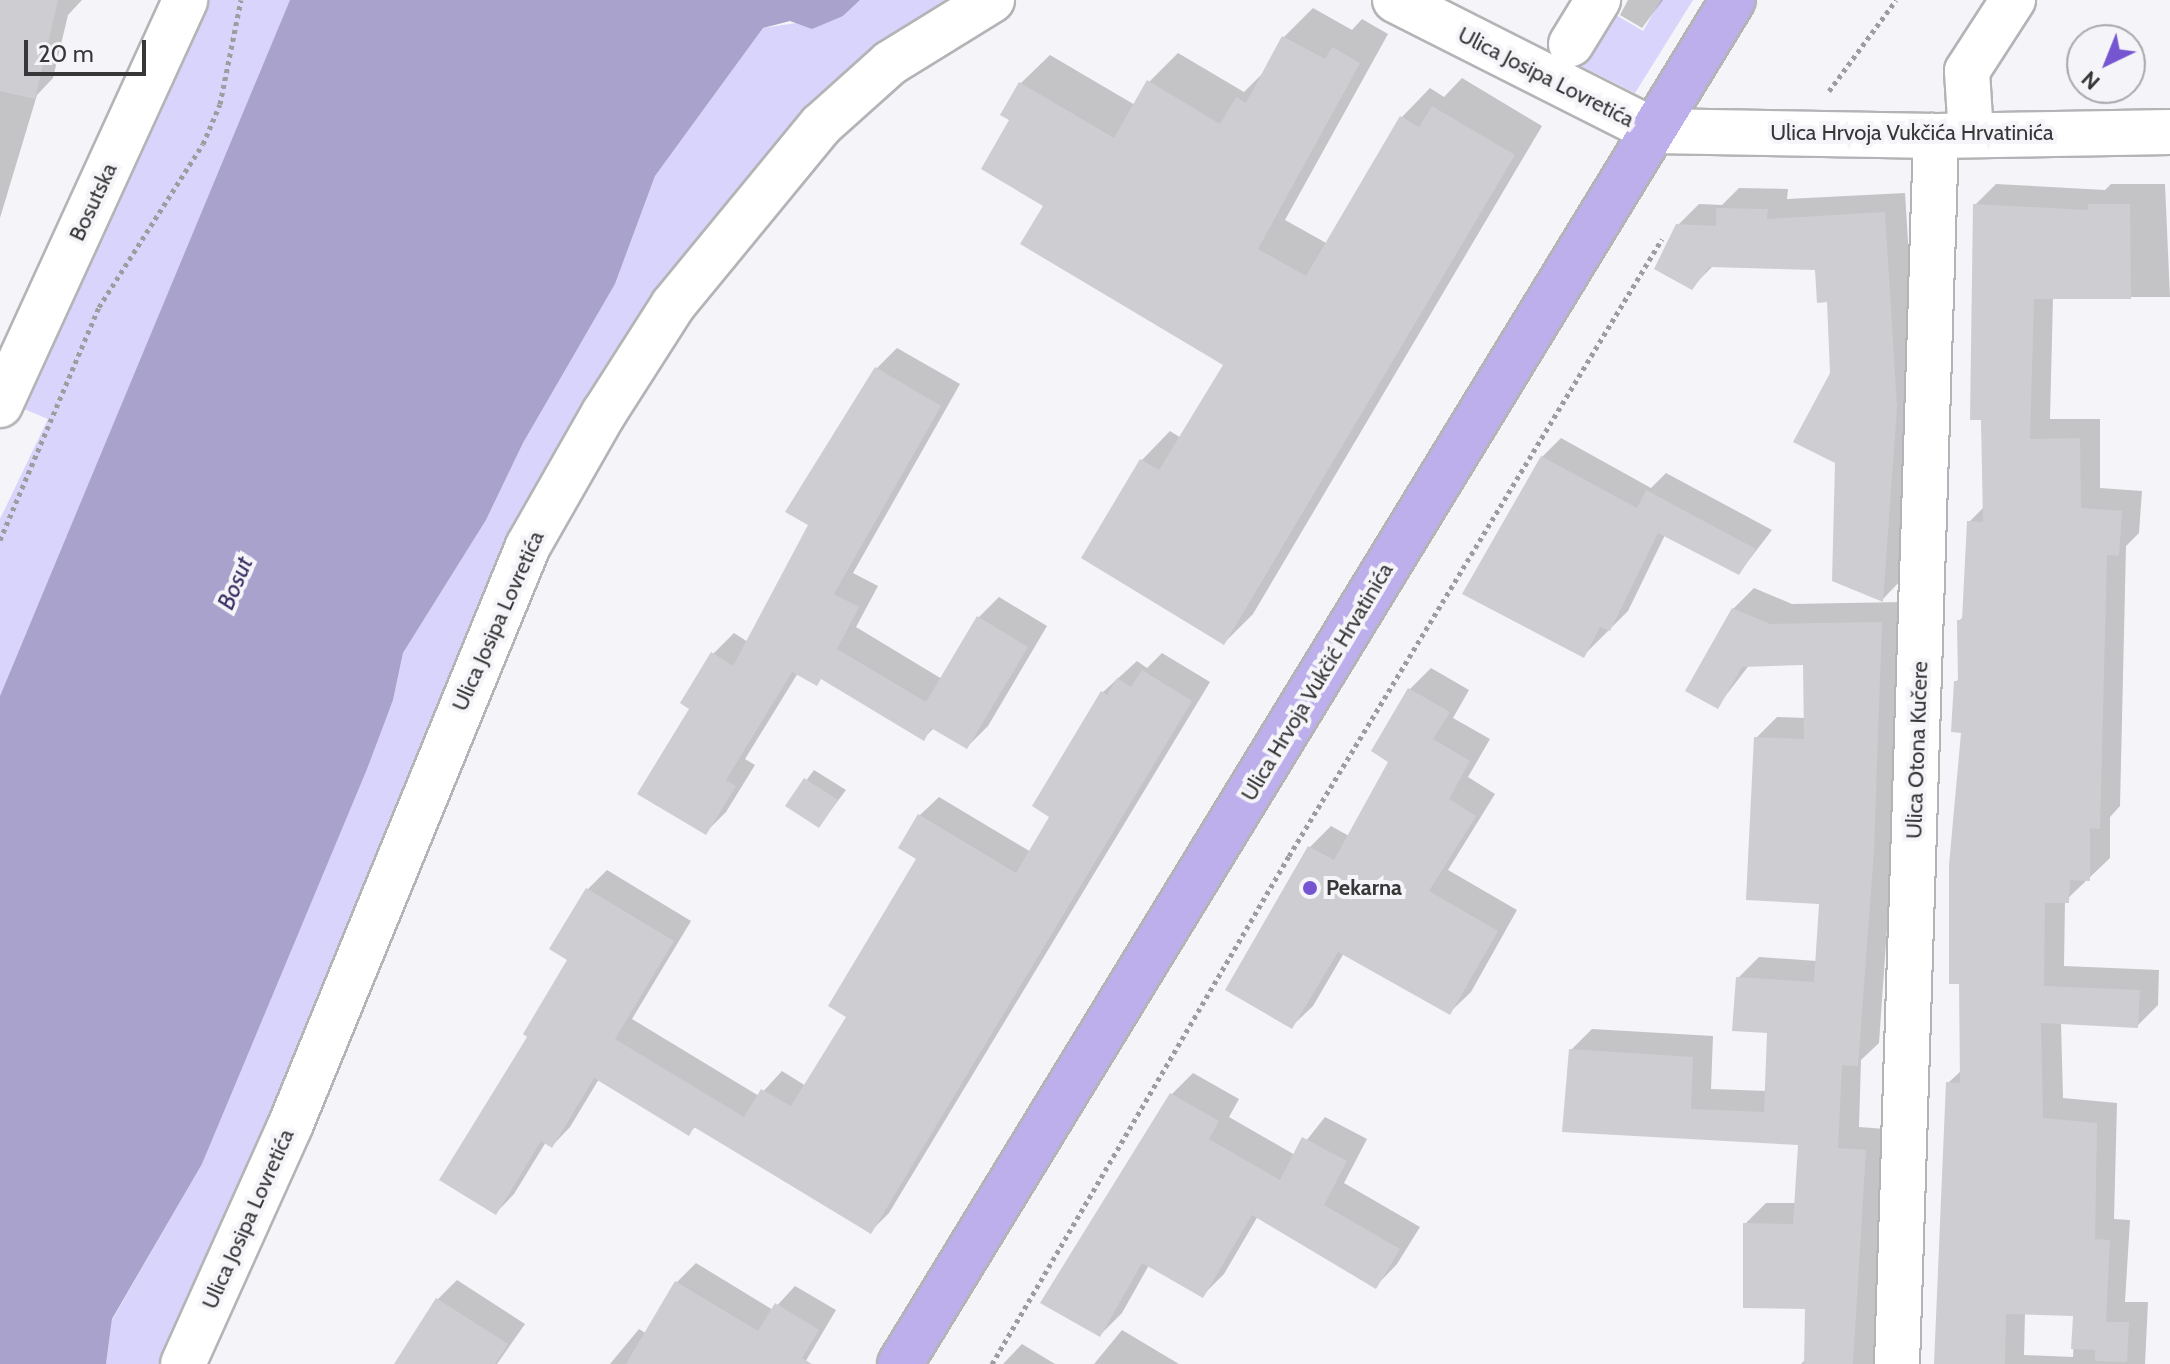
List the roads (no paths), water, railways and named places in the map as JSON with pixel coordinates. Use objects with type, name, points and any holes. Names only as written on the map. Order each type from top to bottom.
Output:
[{"type":"main road","name":"Ulica Hrvoja Vukčić Hrvatinića","points":[[900,1364],[1733,0]]},
{"type":"street","name":"Bosutska","points":[[0,405],[185,0]]},
{"type":"street","name":"Ulica Josipa Lovretića","points":[[183,1364],[290,1126],[528,546],[604,413],[673,305],[821,125],[890,63],[992,0]]},
{"type":"street","name":"Ulica Josipa Lovretića","points":[[1395,0],[1654,131]]},
{"type":"street","points":[[1571,44],[1598,0]]},
{"type":"street","name":"Ulica Otona Kučere","points":[[1897,1364],[1954,136],[1967,71],[2013,0]]},
{"type":"street","name":"Ulica Hrvoja Vukčića Hrvatinića","points":[[1654,131],[1954,136],[2170,132]]},
{"type":"water","name":"Bosut","points":[[290,0],[860,0],[843,16],[812,29],[790,21],[763,28],[655,176],[615,284],[523,443],[486,520],[403,653],[393,700],[367,769],[202,1164],[112,1319],[106,1364],[0,1364],[0,696]]},
{"type":"place","name":"Pekarna","points":[[1310,888]]}]
